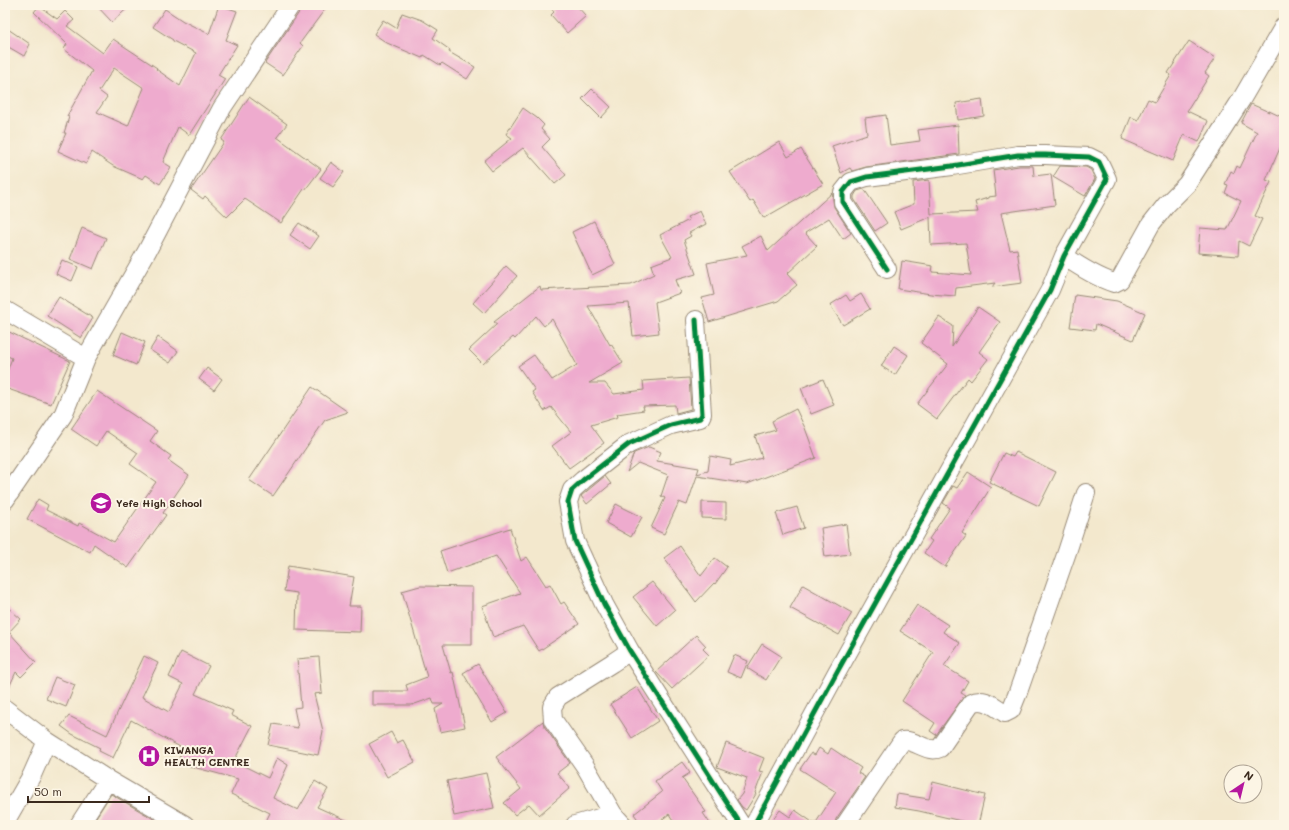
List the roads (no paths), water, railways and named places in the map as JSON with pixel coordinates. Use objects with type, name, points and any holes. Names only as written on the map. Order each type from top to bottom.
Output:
[{"type":"street","points":[[5,500],[63,415],[86,358],[147,251],[222,108],[291,5]]},
{"type":"street","points":[[1064,256],[1082,269],[1107,281],[1114,283],[1120,280],[1151,224],[1166,205],[1187,184],[1241,100],[1284,26]]},
{"type":"street","points":[[754,825],[837,672],[1046,297],[1064,256],[1107,179],[1106,175],[1099,162],[1089,157],[1018,155],[952,166],[867,177],[851,182],[843,192],[842,202],[887,269]]},
{"type":"street","points":[[5,310],[86,358]]},
{"type":"street","points":[[696,320],[702,414],[700,418],[670,425],[629,444],[572,490],[568,502],[575,541],[604,604],[630,651],[741,825]]},
{"type":"street","points":[[844,825],[902,741],[909,740],[935,751],[940,748],[971,703],[978,700],[986,702],[1005,713],[1011,710],[1067,552],[1086,493]]},
{"type":"street","points":[[575,825],[618,819],[585,766],[553,720],[552,707],[558,697],[612,664],[630,651]]},
{"type":"street","points":[[5,709],[47,741],[108,780],[185,825]]},
{"type":"street","points":[[5,822],[32,775],[47,741]]},
{"type":"street","points":[[79,825],[108,780]]},
{"type":"place","name":"Yefe High School","points":[[101,503]]},
{"type":"place","name":"KIWANGA HEALTH CENTRE","points":[[149,756]]}]
